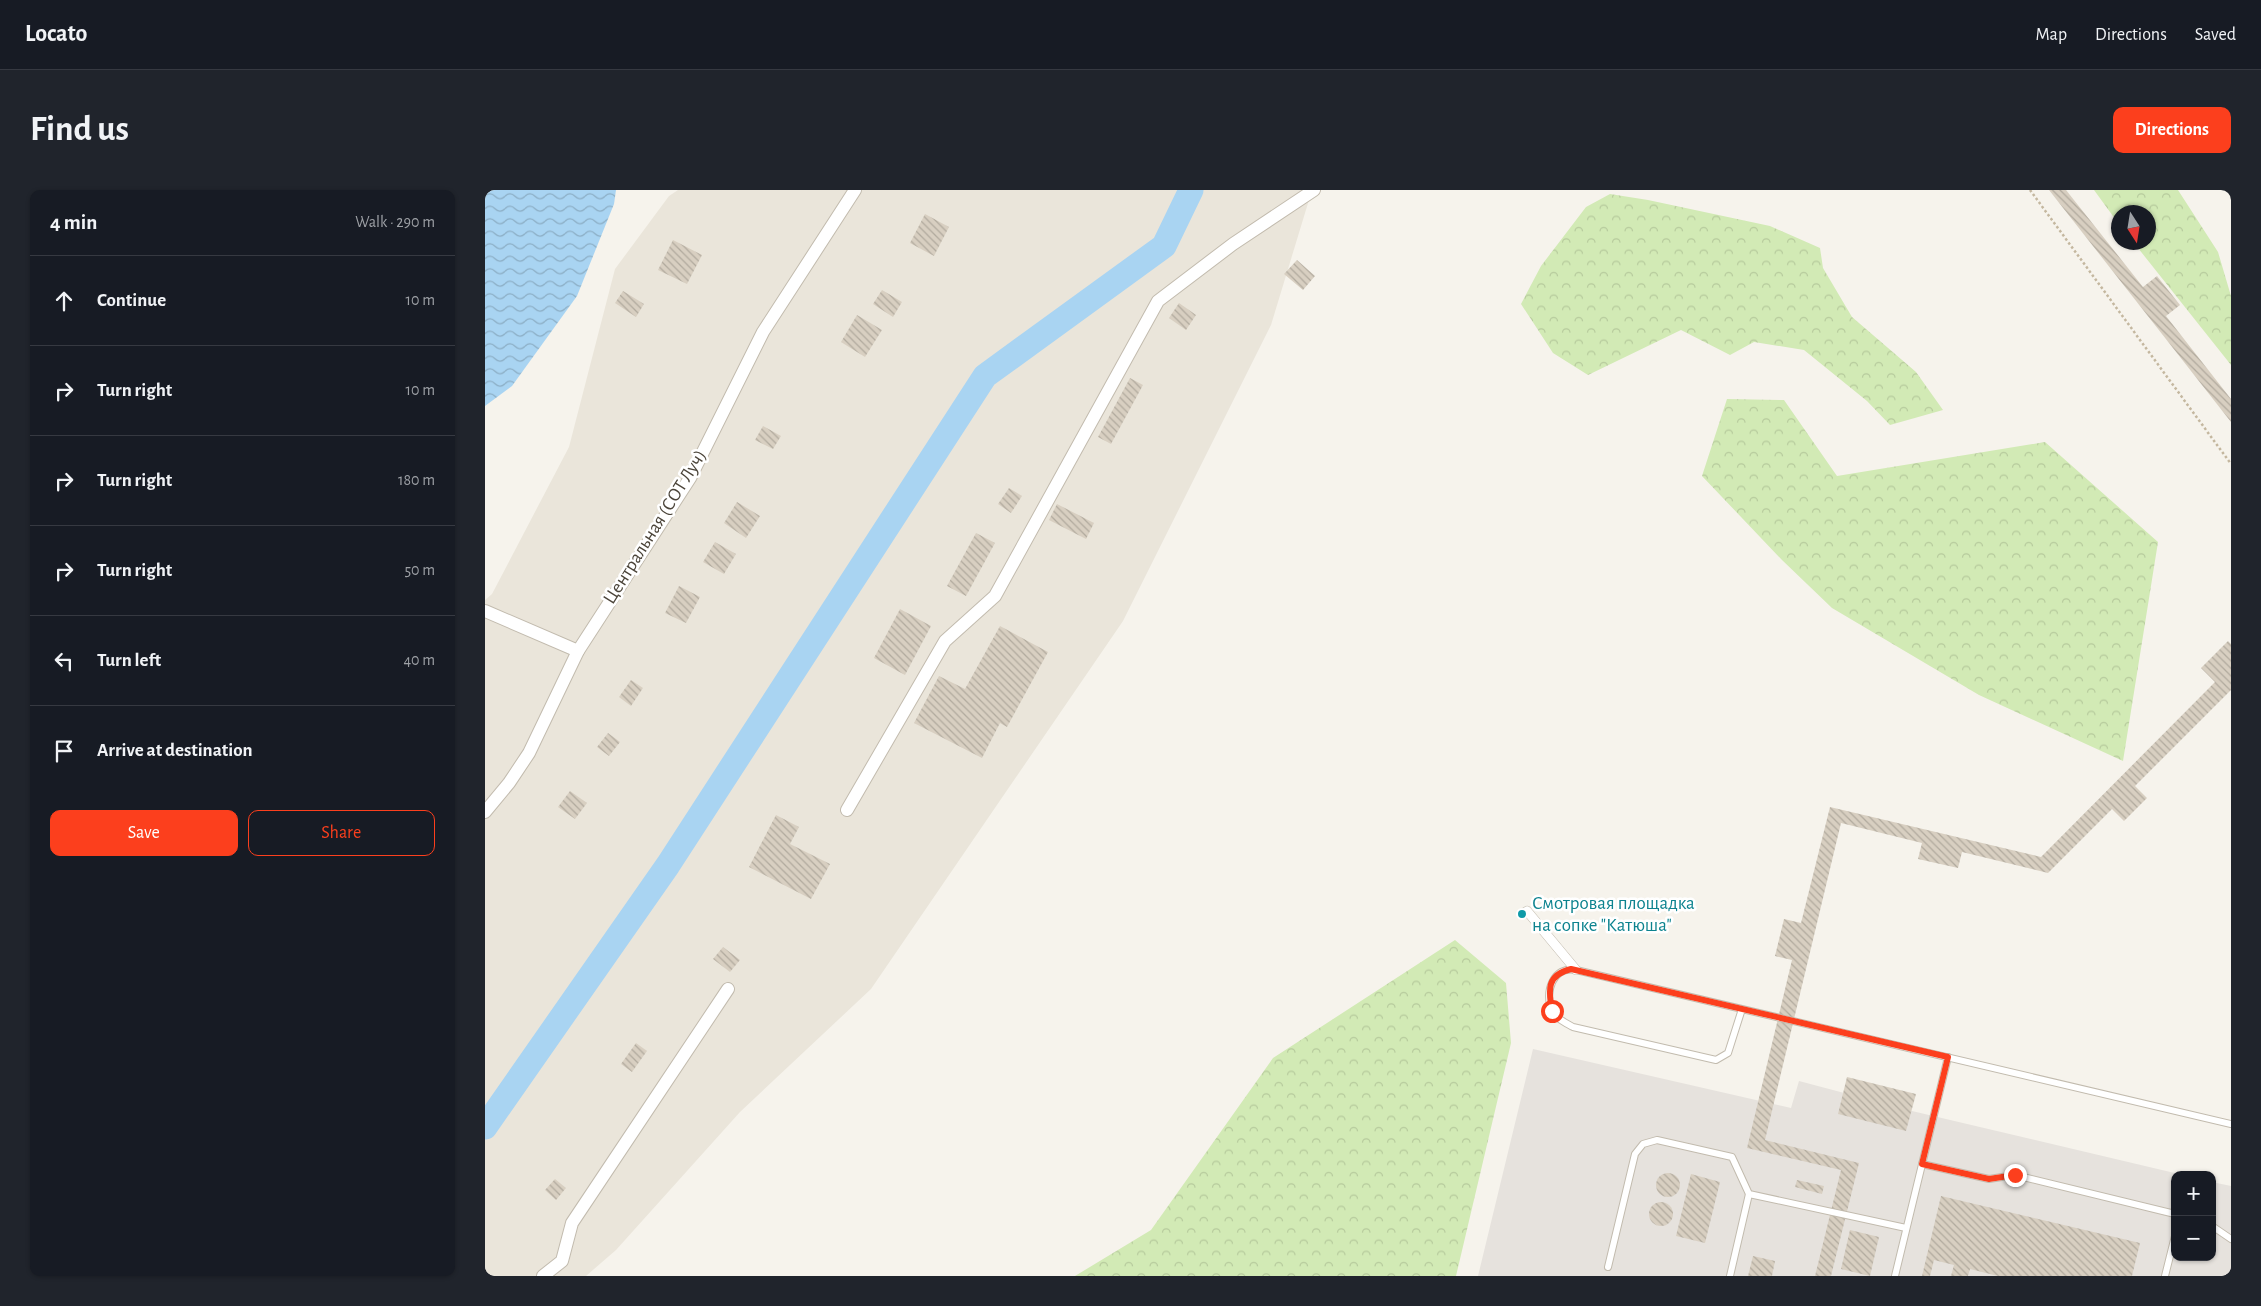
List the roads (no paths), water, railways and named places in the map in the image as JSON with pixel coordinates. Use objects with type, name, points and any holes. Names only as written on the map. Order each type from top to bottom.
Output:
[{"type":"street","name":"Центральная (СОТ Луч)","points":[[485,812],[509,783],[529,753],[577,651],[690,478],[763,332],[855,190]]},
{"type":"street","points":[[847,810],[945,641],[995,596],[1158,301],[1233,244],[1314,190]]},
{"type":"street","points":[[485,611],[577,651]]},
{"type":"street","points":[[1521,914],[1527,910],[1576,970]]},
{"type":"street","points":[[543,1276],[562,1261],[572,1222],[728,989]]},
{"type":"lane","points":[[1742,1009],[1728,1053],[1716,1060],[1573,1027],[1560,1020],[1552,1011],[1549,996],[1551,982],[1561,972],[1571,969],[1948,1057],[2231,1124]]},
{"type":"lane","points":[[1895,1276],[1948,1057]]},
{"type":"lane","points":[[1608,1267],[1635,1154],[1643,1144],[1657,1140],[1732,1157],[1749,1194],[1731,1276]]},
{"type":"lane","points":[[1922,1164],[1989,1179],[2015,1175],[2171,1213]]},
{"type":"lane","points":[[1749,1194],[1907,1228]]},
{"type":"lane","points":[[2216,1229],[2231,1240]]},
{"type":"lane","points":[[2165,1276],[2171,1252]]},
{"type":"water","points":[[485,190],[616,190],[614,204],[577,296],[512,386],[485,406]]},
{"type":"waterway","points":[[485,1127],[668,865],[985,376],[1164,246],[1191,190]]},
{"type":"place","name":"Смотровая площадка на сопке \"Катюша\"","points":[[1522,914]]}]
